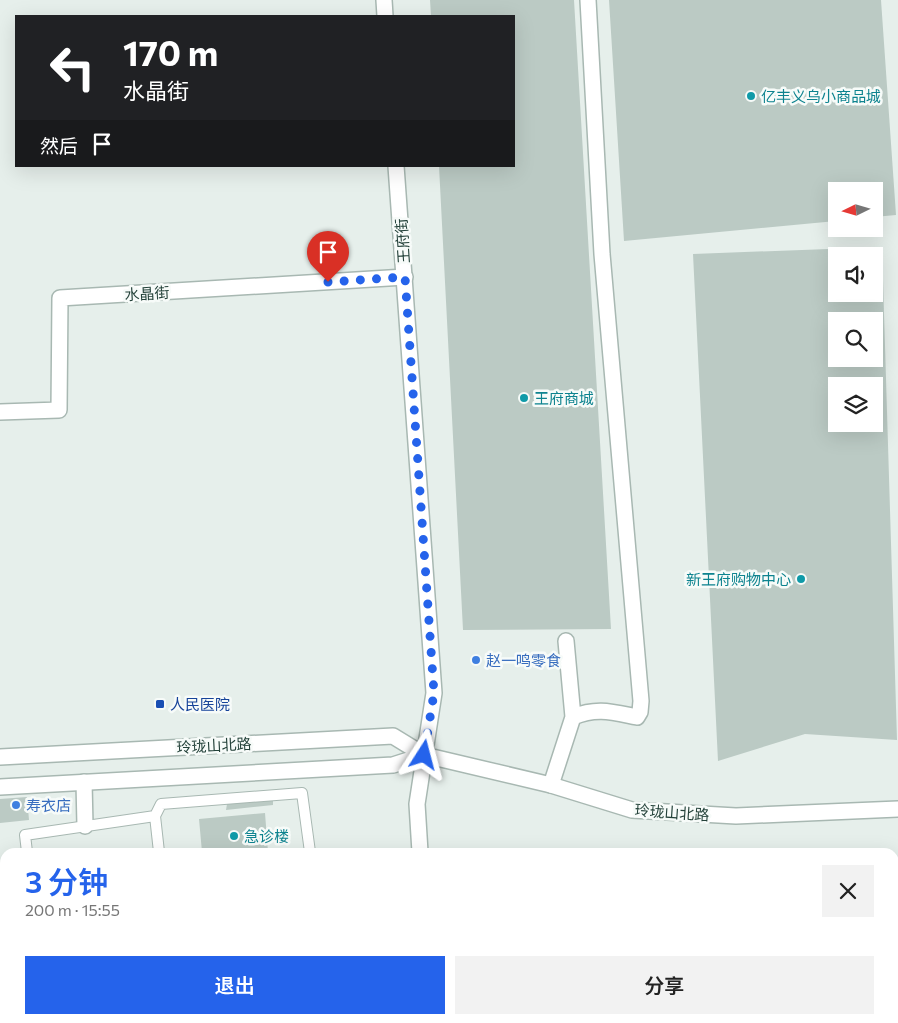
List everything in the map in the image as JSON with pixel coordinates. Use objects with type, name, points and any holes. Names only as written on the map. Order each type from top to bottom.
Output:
[{"type":"street","points":[[384,0],[385,15]]},
{"type":"street","points":[[573,717],[586,711],[600,710],[636,717],[640,712],[602,254],[588,0]]},
{"type":"street","name":"王府街","points":[[396,167],[434,693],[417,804],[420,848]]},
{"type":"street","name":"水晶街","points":[[0,412],[59,410],[60,298],[405,277]]},
{"type":"street","points":[[551,785],[573,717],[566,642]]},
{"type":"street","name":"玲珑山北路","points":[[0,757],[393,736],[424,755],[551,785],[632,810],[736,816],[898,809]]},
{"type":"street","name":"玲珑山北路","points":[[0,787],[394,765],[424,755]]},
{"type":"street","points":[[84,782],[85,826]]},
{"type":"lane","points":[[159,848],[155,816],[161,804],[302,793],[309,848]]},
{"type":"lane","points":[[27,848],[25,835],[155,816]]},
{"type":"building","name":"王府商城","points":[[430,0],[574,0],[611,629],[463,630],[439,167],[515,167],[515,15],[431,15]]},
{"type":"building","name":"亿丰义乌小商品城","points":[[609,0],[881,0],[896,215],[883,216],[883,182],[828,182],[828,222],[624,241]]},
{"type":"building","name":"新王府购物中心","points":[[828,249],[828,302],[883,302],[883,280],[897,740],[805,734],[718,761],[693,254]]},
{"type":"building","points":[[27,797],[29,820],[0,823],[0,799]]},
{"type":"building","points":[[273,800],[273,805],[226,810],[227,804]]},
{"type":"building","name":"急诊楼","points":[[265,813],[268,848],[202,848],[199,819]]},
{"type":"place","name":"亿丰义乌小商品城","points":[[751,96]]},
{"type":"place","name":"王府商城","points":[[524,398]]},
{"type":"place","name":"新王府购物中心","points":[[801,579]]},
{"type":"place","name":"赵一鸣零食","points":[[476,660]]},
{"type":"place","name":"人民医院","points":[[160,704]]},
{"type":"place","name":"寿衣店","points":[[16,805]]},
{"type":"place","name":"急诊楼","points":[[234,836]]},
{"type":"route","points":[[328,282],[405,277],[434,693],[424,755]]}]
